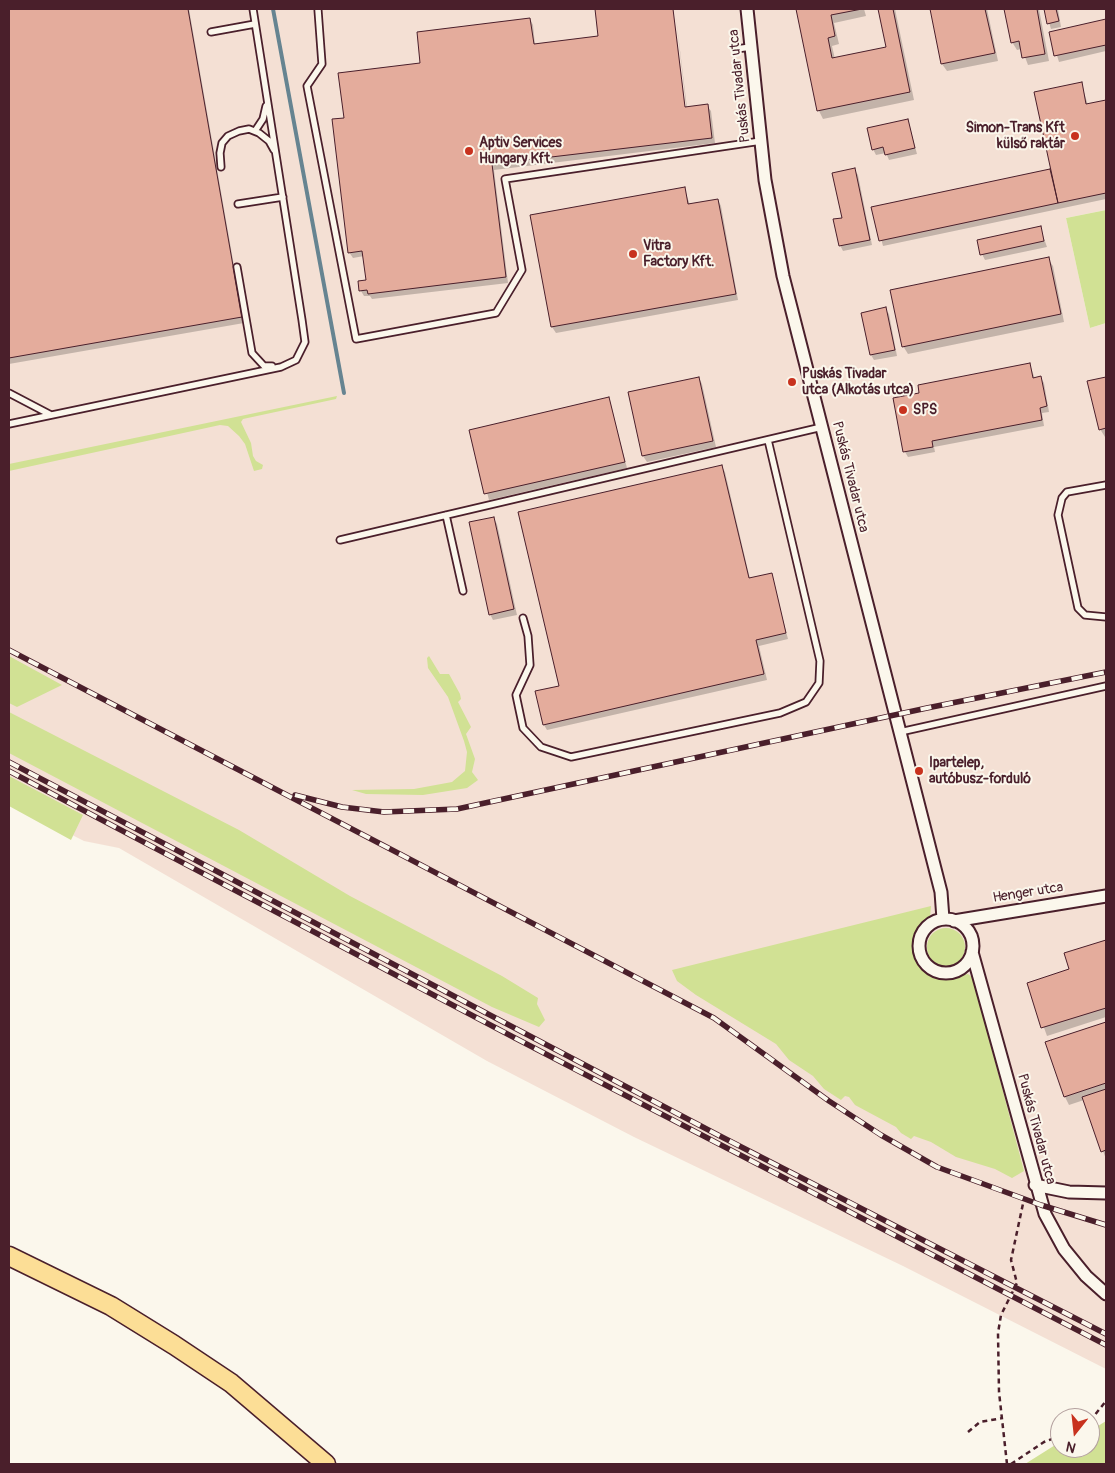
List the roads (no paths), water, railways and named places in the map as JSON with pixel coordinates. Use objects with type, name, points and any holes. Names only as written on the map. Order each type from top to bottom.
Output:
[{"type":"main road","points":[[9,1256],[111,1306],[174,1345],[231,1383],[326,1464]]},
{"type":"street","name":"Puskás Tivadar utca","points":[[747,9],[765,180],[783,276],[941,892],[949,920],[968,931],[971,940],[972,952],[1035,1185],[1045,1214],[1058,1241],[1086,1276],[1106,1294]]},
{"type":"street","name":"Henger utca","points":[[949,920],[1106,896]]},
{"type":"street","points":[[949,920],[932,924],[921,936],[919,948],[924,961],[933,970],[951,972],[963,967],[972,952]]},
{"type":"street","points":[[1035,1185],[1069,1192],[1106,1193]]},
{"type":"lane","points":[[9,424],[281,367],[296,360],[305,342],[253,9]]},
{"type":"lane","points":[[320,9],[322,64],[307,86],[356,339],[496,312],[522,270],[505,179],[761,141]]},
{"type":"lane","points":[[211,32],[255,24]]},
{"type":"lane","points":[[736,49],[751,47]]},
{"type":"lane","points":[[255,131],[263,119],[267,101]]},
{"type":"lane","points":[[221,167],[220,153],[222,143],[228,136],[239,131],[255,131],[269,142],[276,154]]},
{"type":"lane","points":[[238,204],[283,197]]},
{"type":"lane","points":[[237,267],[252,353],[264,366],[281,367]]},
{"type":"lane","points":[[9,393],[51,415]]},
{"type":"lane","points":[[340,540],[822,427]]},
{"type":"lane","points":[[523,618],[528,636],[530,665],[516,695],[523,728],[541,747],[570,757],[780,713],[806,702],[819,683],[820,661],[768,440]]},
{"type":"lane","points":[[1106,485],[1067,492],[1062,498],[1058,515],[1078,608],[1085,615],[1106,617]]},
{"type":"lane","points":[[446,515],[463,591]]},
{"type":"lane","points":[[900,732],[1106,686]]},
{"type":"waterway","points":[[273,9],[344,393]]},
{"type":"railway","points":[[9,650],[714,1018],[829,1101],[881,1135],[937,1167],[1041,1205],[1106,1225]]},
{"type":"railway","points":[[295,795],[342,807],[384,812],[457,809],[927,708],[1106,672]]},
{"type":"railway","points":[[9,762],[718,1135],[1106,1334]]},
{"type":"railway","points":[[9,771],[515,1038],[1106,1345]]},
{"type":"place","name":"Simon-Trans Kft külső raktár","points":[[1075,136]]},
{"type":"place","name":"Aptiv Services Hungary Kft.","points":[[469,151]]},
{"type":"place","name":"Vitra Factory Kft.","points":[[633,254]]},
{"type":"place","name":"Puskás Tivadar utca (Alkotás utca)","points":[[792,382]]},
{"type":"place","name":"SPS","points":[[903,410]]},
{"type":"place","name":"Ipartelep, autóbusz-forduló","points":[[919,771]]}]
